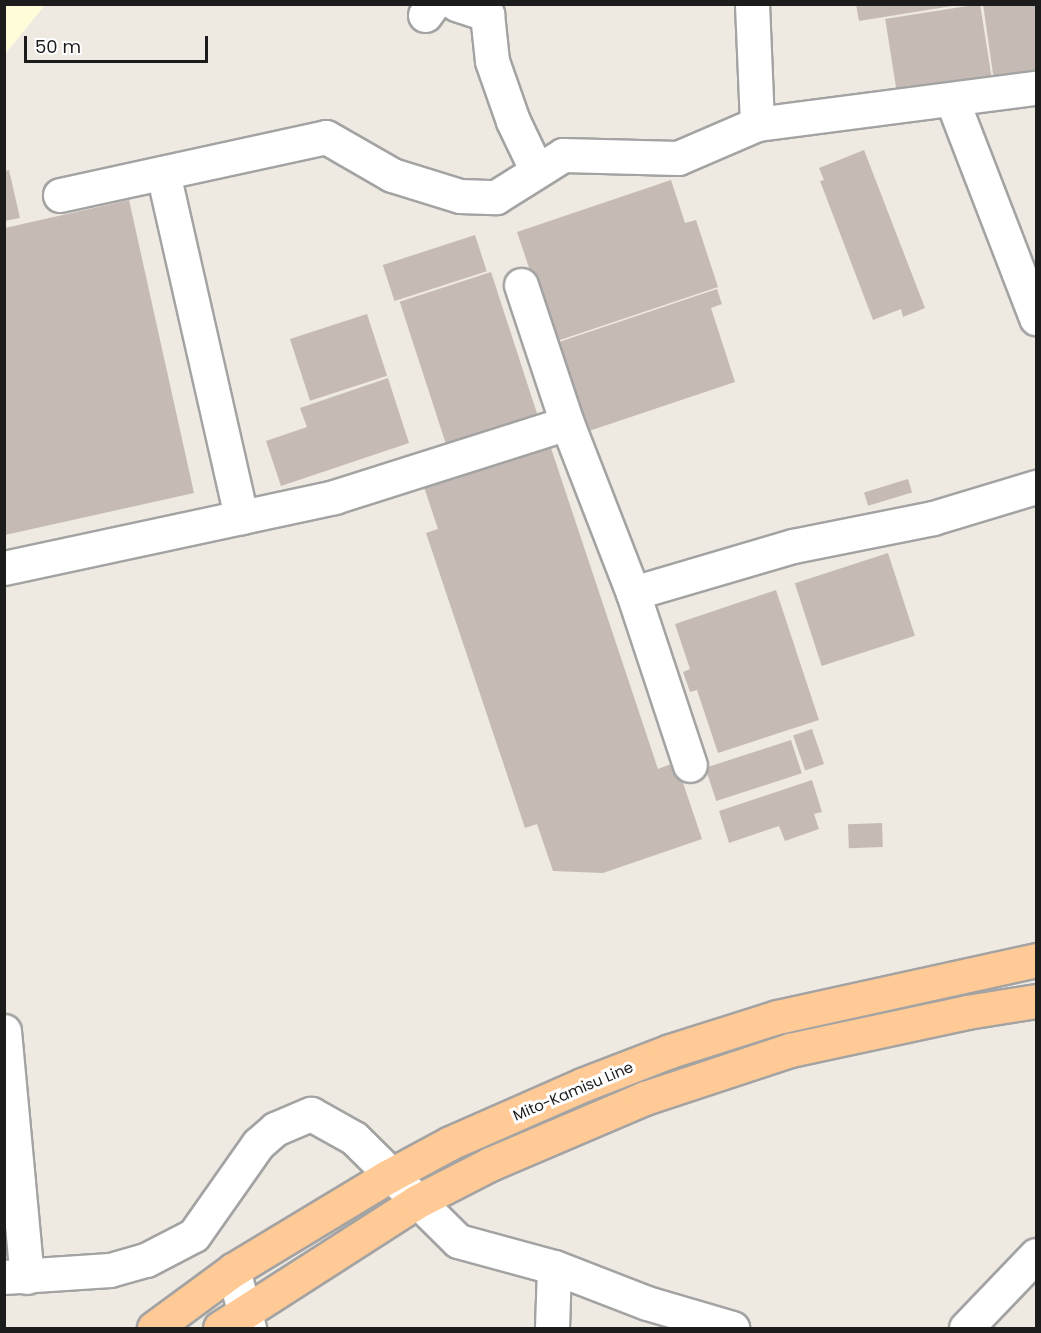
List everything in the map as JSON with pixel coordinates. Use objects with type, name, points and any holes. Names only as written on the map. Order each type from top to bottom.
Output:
[{"type":"main road","name":"Mito-Kamisu Line","points":[[154,1329],[233,1270],[389,1176],[460,1139],[670,1051],[777,1017],[1036,960]]},
{"type":"main road","points":[[238,1322],[416,1202],[490,1164],[645,1098],[790,1050],[967,1012],[1036,1001]]},
{"type":"street","points":[[456,4],[487,14],[492,62],[513,121],[536,169]]},
{"type":"street","points":[[752,4],[757,124]]},
{"type":"street","points":[[60,195],[326,137],[392,175],[460,196],[496,197],[536,169],[563,155],[678,158],[757,124],[1036,88]]},
{"type":"street","points":[[952,100],[1036,318]]},
{"type":"street","points":[[163,173],[241,517]]},
{"type":"street","points":[[521,285],[567,423],[633,593],[690,765]]},
{"type":"street","points":[[4,568],[334,497],[567,423]]},
{"type":"street","points":[[633,593],[793,546],[933,518],[1034,493]]},
{"type":"street","points":[[4,1031],[16,1277],[110,1270],[146,1260],[194,1235],[258,1144],[275,1129],[311,1114],[354,1138],[389,1176],[458,1241],[554,1267],[647,1303],[732,1329]]},
{"type":"street","points":[[966,1329],[1036,1255]]},
{"type":"street","points":[[552,1329],[554,1267]]},
{"type":"street","points":[[233,1270],[238,1322]]},
{"type":"shaded area","points":[[4,5],[45,5],[5,54]]},
{"type":"building","points":[[856,4],[952,4],[952,6],[859,21]]},
{"type":"building","points":[[980,4],[992,82],[898,97],[885,19]]},
{"type":"building","points":[[983,4],[1036,4],[1036,74],[994,81]]},
{"type":"building","points":[[864,150],[925,308],[903,317],[901,309],[873,320],[820,181],[824,180],[819,168]]},
{"type":"building","points":[[9,170],[20,218],[4,221],[4,171]]},
{"type":"building","points":[[671,180],[685,223],[696,220],[718,287],[554,342],[517,232]]},
{"type":"building","points":[[129,200],[194,493],[5,535],[5,228]]},
{"type":"building","points":[[475,235],[487,271],[394,301],[383,265]]},
{"type":"building","points":[[491,272],[540,421],[448,451],[400,302]]},
{"type":"building","points":[[717,289],[722,304],[711,308],[735,382],[589,431],[559,342]]},
{"type":"building","points":[[367,314],[387,376],[310,401],[290,339]]},
{"type":"building","points":[[388,378],[409,443],[281,486],[266,441],[307,427],[300,408]]},
{"type":"building","points":[[548,439],[658,769],[676,762],[702,839],[603,873],[553,871],[537,824],[525,828],[426,533],[438,529],[422,481]]},
{"type":"building","points":[[908,479],[912,492],[868,506],[864,492]]},
{"type":"building","points":[[888,553],[915,636],[822,666],[795,583]]},
{"type":"building","points":[[776,590],[819,720],[718,753],[697,690],[690,692],[683,672],[690,669],[675,624]]},
{"type":"building","points":[[812,729],[824,764],[805,770],[793,736]]},
{"type":"building","points":[[791,740],[802,773],[716,801],[705,768]]},
{"type":"building","points":[[812,780],[822,812],[814,814],[819,829],[785,841],[779,826],[729,843],[719,811]]},
{"type":"building","points":[[882,823],[883,847],[849,848],[848,824]]}]
